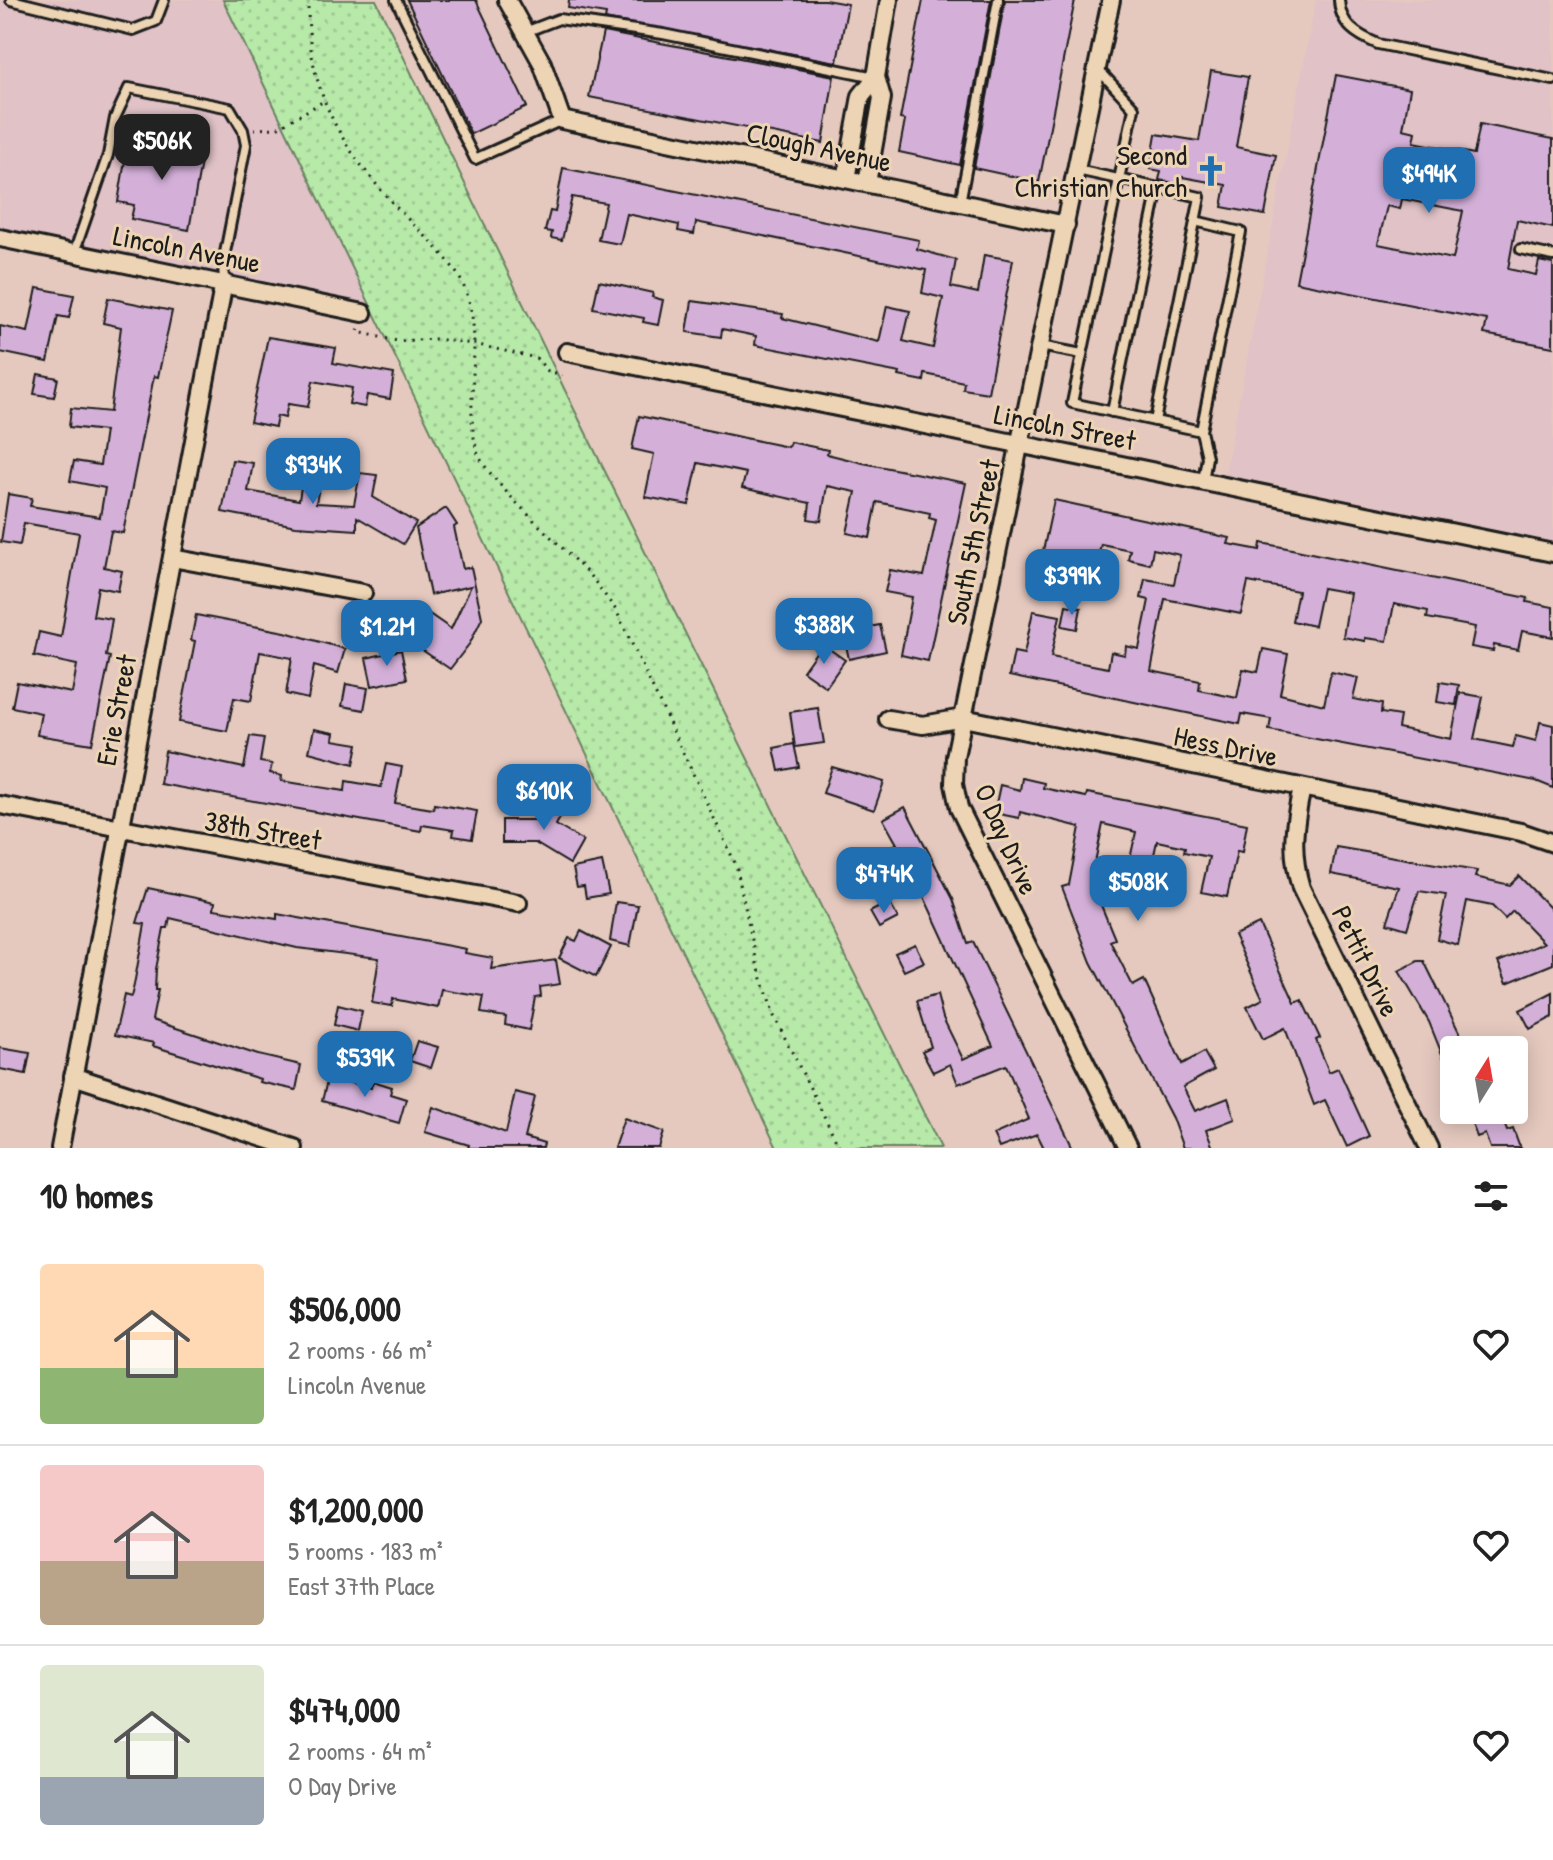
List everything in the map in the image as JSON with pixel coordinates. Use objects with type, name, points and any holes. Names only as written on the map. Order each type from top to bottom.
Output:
[{"type":"street","points":[[507,0],[542,63],[562,120]]},
{"type":"street","points":[[867,183],[882,98],[876,77],[889,0]]},
{"type":"street","name":"South 5th Street","points":[[963,718],[1111,0]]},
{"type":"street","points":[[846,179],[861,96],[876,77]]},
{"type":"street","name":"Clough Avenue","points":[[562,120],[1066,225]]},
{"type":"street","name":"Lincoln Avenue","points":[[0,238],[363,313]]},
{"type":"street","name":"Erie Street","points":[[60,1148],[224,282]]},
{"type":"street","name":"Lincoln Street","points":[[567,352],[1553,553]]},
{"type":"street","points":[[172,558],[363,593]]},
{"type":"street","name":"Hess Drive","points":[[888,719],[923,725],[963,718],[1521,832],[1553,843]]},
{"type":"street","name":"O Day Drive","points":[[963,718],[954,784],[959,808],[1128,1148]]},
{"type":"street","name":"Pettit Drive","points":[[1302,788],[1292,847],[1292,861],[1301,888],[1429,1148]]},
{"type":"street","name":"38th Street","points":[[0,805],[518,903]]},
{"type":"street","points":[[73,1076],[294,1148]]},
{"type":"lane","points":[[11,0],[133,30],[156,21],[164,0]]},
{"type":"lane","points":[[396,0],[475,159],[562,120]]},
{"type":"lane","points":[[960,203],[998,0]]},
{"type":"lane","points":[[1339,0],[1345,23],[1359,36],[1378,44],[1553,80]]},
{"type":"lane","points":[[524,32],[559,19],[663,34],[876,77]]},
{"type":"lane","points":[[1097,68],[1134,108],[1072,403],[1201,431]]},
{"type":"lane","points":[[74,253],[108,155],[115,118],[129,88],[230,108],[243,130],[246,145],[223,263],[224,282]]},
{"type":"lane","points":[[1077,170],[1200,197],[1155,421]]},
{"type":"lane","points":[[1112,412],[1158,188]]},
{"type":"lane","points":[[1195,221],[1241,232],[1201,431],[1207,457],[1203,481]]},
{"type":"lane","points":[[1521,249],[1553,256]]},
{"type":"lane","points":[[1040,346],[1082,354]]},
{"type":"path","points":[[308,0],[312,67],[335,127],[392,203],[458,274],[472,324],[473,429],[477,454],[504,487],[591,577],[616,610],[736,865],[757,963],[774,1016],[840,1148]]},
{"type":"path","points":[[243,130],[277,128],[324,100]]},
{"type":"path","points":[[363,313],[358,332],[397,341],[435,339],[474,344],[536,358],[548,371],[562,375]]},
{"type":"shaded area","points":[[1,0],[223,0],[371,306],[0,232]]},
{"type":"shaded area","points":[[1316,0],[1553,0],[1553,541],[1225,474]]},
{"type":"green space","points":[[223,0],[376,0],[574,409],[941,1148],[777,1148]]},
{"type":"building","points":[[407,0],[476,0],[527,107],[471,134]]},
{"type":"building","points":[[569,0],[825,0],[848,4],[837,62],[605,19],[606,14],[568,8]]},
{"type":"building","points":[[923,0],[991,0],[960,165],[899,152],[905,120],[900,119]]},
{"type":"building","points":[[1005,0],[1075,0],[1039,182],[974,168]]},
{"type":"building","points":[[603,32],[834,76],[823,143],[589,97]]},
{"type":"building","points":[[1211,71],[1248,77],[1236,147],[1276,155],[1265,215],[1222,207],[1226,185],[1182,177],[1180,184],[1159,180],[1161,171],[1150,169],[1156,134],[1199,141]]},
{"type":"building","points":[[1336,75],[1410,89],[1403,129],[1416,132],[1414,142],[1474,154],[1480,124],[1553,139],[1553,228],[1517,220],[1508,269],[1536,275],[1539,261],[1553,264],[1553,347],[1484,334],[1487,320],[1296,282]],"holes":[[[1402,199],[1463,211],[1453,259],[1378,244],[1387,206],[1400,209]]]},
{"type":"building","points":[[165,138],[204,145],[189,230],[131,219],[134,205],[118,202],[128,143],[163,150]]},
{"type":"building","points":[[563,168],[919,240],[917,249],[956,260],[951,287],[978,293],[984,255],[1013,260],[988,393],[963,389],[964,382],[925,374],[924,381],[899,376],[900,373],[755,345],[756,336],[722,329],[721,337],[687,332],[692,301],[783,314],[782,318],[879,342],[887,306],[910,311],[903,341],[933,348],[943,298],[922,293],[926,270],[696,222],[694,234],[678,231],[679,225],[627,214],[620,244],[598,240],[606,203],[572,197],[562,240],[551,238],[552,232],[545,231],[550,211],[555,212]]},
{"type":"building","points":[[599,281],[653,293],[652,297],[663,300],[658,325],[643,322],[644,318],[593,308]]},
{"type":"building","points":[[37,288],[74,295],[69,318],[58,316],[48,362],[0,352],[0,326],[28,332]]},
{"type":"building","points":[[108,298],[172,311],[158,377],[154,376],[123,533],[111,531],[104,567],[122,571],[118,591],[98,587],[93,616],[112,619],[106,656],[110,657],[92,744],[37,735],[41,713],[12,707],[17,682],[72,693],[77,665],[34,656],[39,632],[61,637],[79,533],[24,523],[20,545],[1,542],[8,494],[32,498],[30,506],[100,517],[105,488],[70,481],[74,461],[100,465],[105,431],[69,427],[71,408],[110,412],[121,327],[103,323]]},
{"type":"building","points":[[268,337],[336,348],[333,363],[394,374],[390,399],[367,395],[365,407],[349,404],[352,388],[313,381],[308,407],[288,404],[285,418],[277,416],[275,427],[250,422]]},
{"type":"building","points":[[38,374],[58,378],[54,397],[34,394]]},
{"type":"building","points":[[639,416],[788,447],[790,442],[828,450],[827,454],[863,463],[966,483],[928,661],[901,655],[912,597],[885,592],[890,570],[924,576],[936,520],[929,518],[930,513],[877,502],[870,538],[847,533],[856,492],[827,486],[821,521],[808,519],[810,503],[742,488],[746,473],[698,463],[689,505],[645,497],[654,454],[632,449]]},
{"type":"building","points":[[232,460],[253,463],[248,491],[299,500],[303,474],[321,477],[316,503],[354,505],[360,473],[377,475],[373,497],[416,523],[403,544],[357,517],[357,530],[296,526],[222,512]]},
{"type":"building","points":[[1054,500],[1230,538],[1228,544],[1260,550],[1261,543],[1282,547],[1528,598],[1527,602],[1553,607],[1553,637],[1522,631],[1518,650],[1494,645],[1493,651],[1471,647],[1475,627],[1427,618],[1428,611],[1394,604],[1387,641],[1365,638],[1365,641],[1343,637],[1350,593],[1322,588],[1314,626],[1292,621],[1298,591],[1248,582],[1241,614],[1165,599],[1151,671],[1200,681],[1199,690],[1237,698],[1243,669],[1258,672],[1263,649],[1288,654],[1280,694],[1324,705],[1331,672],[1358,678],[1353,699],[1382,704],[1381,713],[1400,716],[1398,728],[1451,739],[1460,693],[1483,697],[1474,739],[1513,747],[1516,736],[1536,741],[1540,722],[1553,725],[1553,788],[1536,781],[1269,730],[1271,719],[1242,714],[1240,724],[1009,676],[1014,652],[1024,654],[1033,611],[1060,616],[1051,657],[1108,668],[1111,652],[1125,655],[1126,646],[1139,649],[1149,600],[1141,598],[1145,579],[1174,584],[1180,555],[1153,549],[1150,564],[1128,559],[1130,550],[1101,544],[1094,576],[1065,571],[1062,584],[1037,579]]},
{"type":"building","points":[[446,508],[457,525],[454,527],[463,569],[471,567],[482,618],[470,643],[450,669],[406,639],[425,611],[451,629],[471,586],[430,595],[416,528]]},
{"type":"building","points":[[1066,605],[1081,608],[1077,629],[1062,626]]},
{"type":"building","points":[[196,615],[285,632],[345,649],[338,673],[314,666],[308,699],[286,694],[292,658],[260,652],[251,701],[234,698],[227,731],[179,722],[195,641],[191,640]]},
{"type":"building","points":[[880,625],[886,651],[849,659],[843,632]]},
{"type":"building","points":[[822,644],[845,660],[826,687],[803,671]]},
{"type":"building","points":[[401,650],[407,679],[372,686],[366,658]]},
{"type":"building","points":[[1440,682],[1459,685],[1456,705],[1437,702]]},
{"type":"building","points":[[346,684],[368,688],[364,710],[342,706]]},
{"type":"building","points":[[818,708],[824,743],[795,747],[790,712]]},
{"type":"building","points":[[314,729],[334,733],[333,740],[358,744],[354,764],[309,752]]},
{"type":"building","points":[[250,736],[264,738],[260,762],[272,764],[270,773],[282,776],[281,781],[345,791],[346,781],[381,787],[386,764],[402,767],[395,803],[433,809],[434,804],[477,811],[472,839],[453,836],[454,830],[422,825],[421,831],[160,784],[165,751],[244,768]]},
{"type":"building","points":[[794,744],[799,767],[779,771],[774,748]]},
{"type":"building","points":[[832,767],[884,782],[874,810],[823,793]]},
{"type":"building","points":[[1022,778],[1044,783],[1043,788],[1086,797],[1087,793],[1247,824],[1242,852],[1237,851],[1227,897],[1201,892],[1209,857],[1184,852],[1185,847],[1157,841],[1150,873],[1128,868],[1136,832],[1103,824],[1091,881],[1115,939],[1110,941],[1133,986],[1144,980],[1182,1064],[1204,1052],[1214,1070],[1183,1087],[1195,1111],[1228,1098],[1235,1119],[1206,1130],[1213,1148],[1183,1148],[1172,1118],[1091,962],[1062,887],[1069,885],[1080,827],[1020,812],[1019,818],[994,813],[1000,785],[1020,790]]},
{"type":"building","points":[[552,795],[568,804],[556,825],[583,841],[570,864],[535,843],[502,843],[502,820],[537,820]]},
{"type":"building","points":[[905,807],[953,899],[968,944],[973,942],[1073,1148],[1044,1148],[1037,1134],[999,1148],[993,1135],[1029,1119],[1006,1065],[958,1084],[950,1064],[933,1072],[922,1051],[931,1047],[917,1001],[937,995],[943,1018],[963,1059],[993,1046],[919,886],[916,887],[903,863],[868,876],[861,858],[897,844],[883,819]]},
{"type":"building","points":[[1336,847],[1477,871],[1475,877],[1510,885],[1519,876],[1553,911],[1553,964],[1507,983],[1498,962],[1544,943],[1513,911],[1505,919],[1492,906],[1467,901],[1458,945],[1437,939],[1446,895],[1419,891],[1407,929],[1387,923],[1399,887],[1331,874]]},
{"type":"building","points":[[602,862],[609,894],[586,898],[584,886],[577,887],[573,868]]},
{"type":"building","points":[[148,888],[215,902],[214,909],[277,919],[277,914],[466,949],[465,953],[493,958],[491,969],[556,960],[560,984],[540,987],[541,996],[535,997],[529,1030],[505,1025],[506,1017],[481,1013],[484,997],[442,990],[438,1008],[393,999],[392,1006],[372,1003],[379,958],[297,948],[170,918],[168,928],[164,928],[156,969],[155,990],[158,990],[152,1020],[258,1055],[301,1065],[296,1090],[259,1082],[260,1079],[153,1046],[154,1043],[115,1035],[124,995],[131,997],[134,985],[145,924],[137,923]]},
{"type":"building","points":[[616,902],[638,905],[630,946],[610,941]]},
{"type":"building","points":[[889,902],[898,918],[879,928],[870,912]]},
{"type":"building","points":[[1259,924],[1295,1003],[1302,1000],[1320,1038],[1316,1040],[1329,1072],[1338,1068],[1369,1136],[1347,1147],[1325,1100],[1314,1105],[1285,1028],[1263,1039],[1247,1007],[1263,999],[1234,935]]},
{"type":"building","points":[[581,931],[611,947],[596,977],[559,958],[569,938],[576,941]]},
{"type":"building","points":[[915,944],[924,962],[904,971],[895,953]]},
{"type":"building","points":[[1424,961],[1461,1036],[1440,1036],[1440,1049],[1429,1022],[1399,971]]},
{"type":"building","points":[[1553,993],[1553,1017],[1530,1029],[1520,1010]]},
{"type":"building","points":[[338,1005],[362,1011],[358,1031],[334,1025]]},
{"type":"building","points":[[417,1041],[438,1047],[431,1068],[410,1061]]},
{"type":"building","points":[[0,1048],[30,1053],[26,1074],[0,1069]]},
{"type":"building","points":[[328,1077],[371,1088],[373,1081],[392,1087],[390,1094],[406,1099],[399,1123],[322,1101]]},
{"type":"building","points":[[515,1092],[535,1097],[525,1138],[544,1144],[543,1148],[468,1148],[469,1145],[425,1132],[433,1107],[506,1133]]},
{"type":"building","points":[[624,1118],[664,1132],[659,1148],[614,1148]]},
{"type":"building","points":[[1472,1124],[1504,1124],[1507,1131],[1513,1129],[1520,1148],[1490,1148],[1485,1134],[1477,1137]]},
{"type":"place","name":"Second Christian Church","points":[[1211,171]]}]
